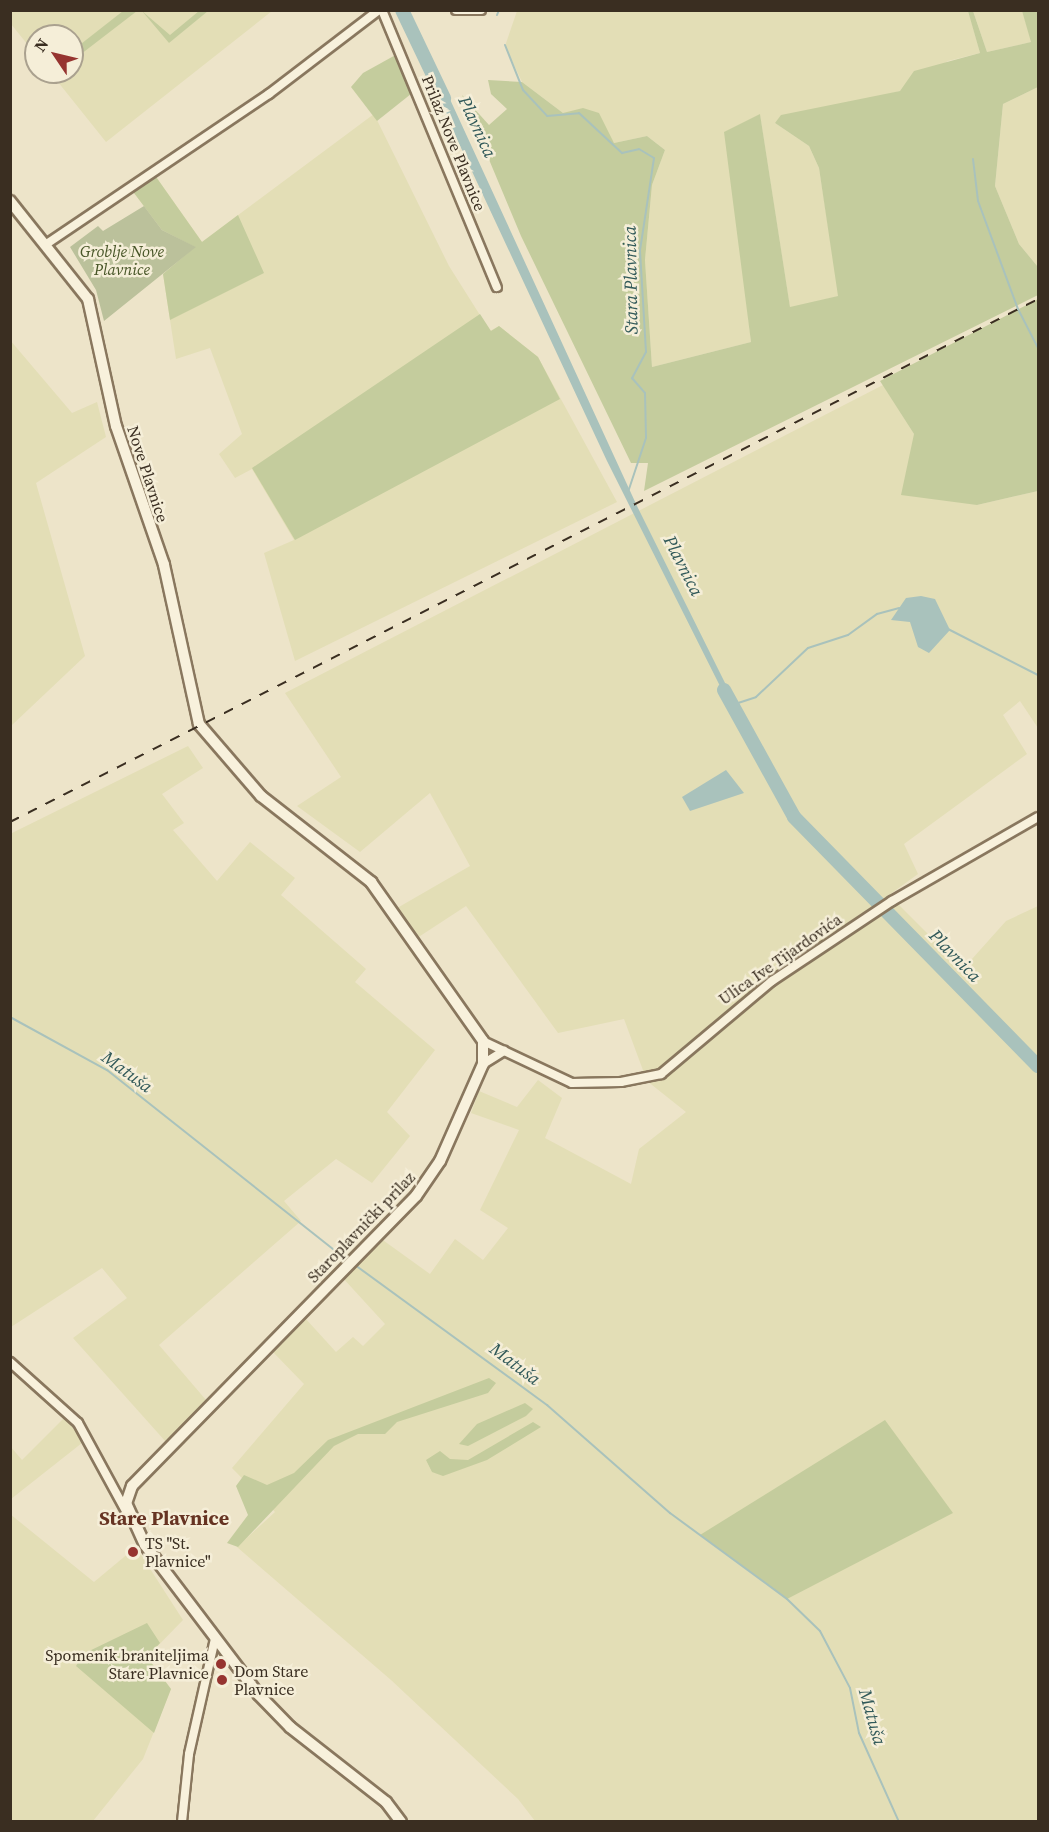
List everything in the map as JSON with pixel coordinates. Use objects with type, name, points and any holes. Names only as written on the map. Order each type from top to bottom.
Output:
[{"type":"street","points":[[45,245],[251,107],[380,10]]},
{"type":"street","name":"Prilaz Nove Plavnice","points":[[380,10],[497,287]]},
{"type":"street","points":[[456,10],[481,10]]},
{"type":"street","name":"Nove Plavnice","points":[[10,201],[88,299],[116,426],[164,565],[199,724],[261,796],[371,882],[483,1041]]},
{"type":"street","name":"Ulica Ive Tijardovića","points":[[483,1041],[572,1083],[621,1082],[661,1074],[744,1000],[871,914],[1038,817]]},
{"type":"street","name":"Staroplavnički prilaz","points":[[132,1486],[416,1196],[440,1161],[483,1064],[483,1041]]},
{"type":"street","points":[[483,1064],[504,1051]]},
{"type":"street","points":[[10,1362],[78,1423],[126,1512],[215,1640],[290,1727],[386,1802],[400,1821]]},
{"type":"street","points":[[108,1478],[132,1486],[126,1512]]},
{"type":"street","points":[[182,1821],[189,1754],[215,1640]]},
{"type":"shaded area","points":[[968,10],[980,53],[948,61],[900,91],[775,123],[809,146],[819,168],[839,296],[790,308],[760,115],[743,270],[751,342],[652,367],[645,260],[652,185],[665,150],[647,136],[614,143],[579,113],[563,113],[522,82],[505,46],[517,11]]},
{"type":"shaded area","points":[[10,11],[272,11],[106,142],[60,84],[84,84],[84,24],[24,24],[24,40],[11,24]]},
{"type":"shaded area","points":[[973,11],[1022,11],[1032,42],[987,52]]},
{"type":"shaded area","points":[[1038,87],[1038,267],[1019,244],[995,186],[1003,104]]},
{"type":"shaded area","points":[[374,114],[449,266],[490,331],[499,326],[538,357],[617,502],[295,661],[264,553],[294,540],[252,469],[235,478],[219,454],[242,434],[210,348],[176,359],[163,274],[195,247],[162,230],[131,189],[154,174],[202,242]]},
{"type":"shaded area","points":[[10,340],[72,413],[97,402],[106,437],[36,483],[85,656],[11,726]]},
{"type":"shaded area","points":[[883,385],[914,434],[977,505],[1038,491],[1038,728],[1020,701],[1003,715],[1027,754],[904,844],[918,874],[889,895],[963,969],[1006,921],[1038,906],[1038,1821],[535,1821],[518,1799],[391,1680],[237,1547],[275,1512],[232,1468],[304,1384],[272,1351],[305,1318],[336,1352],[353,1337],[363,1346],[385,1324],[342,1277],[380,1238],[430,1274],[455,1239],[483,1260],[508,1228],[480,1210],[519,1130],[471,1113],[479,1091],[517,1107],[538,1080],[562,1098],[545,1138],[631,1184],[639,1149],[686,1112],[647,1081],[624,1019],[558,1033],[466,906],[414,940],[392,911],[470,866],[430,793],[360,852],[297,806],[341,777],[285,693]]},
{"type":"shaded area","points":[[188,746],[203,768],[162,794],[184,823],[173,830],[217,881],[250,842],[295,878],[281,895],[366,969],[355,982],[435,1050],[387,1112],[410,1136],[372,1183],[336,1159],[284,1201],[301,1221],[159,1345],[206,1400],[166,1442],[73,1338],[127,1298],[102,1268],[11,1327],[10,834]]},
{"type":"shaded area","points":[[68,1414],[87,1439],[11,1499],[10,1446],[22,1460]]},
{"type":"shaded area","points":[[10,1514],[94,1582],[136,1547],[183,1620],[147,1657],[171,1689],[143,1759],[93,1821],[11,1821]]},
{"type":"green space","points":[[123,11],[137,11],[84,52],[84,42]]},
{"type":"green space","points":[[142,11],[170,35],[199,11],[208,11],[169,43]]},
{"type":"green space","points":[[968,11],[973,11],[987,52],[1031,42],[1022,11],[1038,11],[1038,87],[1003,104],[995,186],[1019,244],[1038,267],[1038,295],[644,491],[648,463],[631,463],[521,236],[462,95],[489,125],[507,109],[491,94],[488,80],[522,82],[563,113],[583,108],[599,113],[614,143],[647,136],[665,150],[652,185],[645,260],[652,367],[751,342],[724,132],[760,114],[790,307],[838,296],[819,168],[809,146],[775,123],[781,115],[900,91],[914,71],[980,53]]},
{"type":"green space","points":[[401,52],[416,90],[377,121],[351,87],[363,73]]},
{"type":"green space","points":[[154,174],[202,242],[238,215],[264,273],[170,320],[163,274],[195,247],[162,230],[131,189]]},
{"type":"green space","name":"Groblje Nove Plavnice","points":[[144,206],[162,230],[196,247],[104,321],[96,290],[70,247],[98,226],[103,231]]},
{"type":"green space","points":[[1038,299],[1038,491],[977,505],[901,495],[914,434],[880,381]]},
{"type":"green space","points":[[480,314],[491,331],[499,326],[538,357],[560,399],[295,540],[252,468]]},
{"type":"green space","points":[[489,1378],[496,1383],[488,1393],[397,1422],[385,1434],[358,1434],[334,1446],[238,1547],[227,1543],[248,1515],[236,1486],[244,1475],[267,1485],[294,1473],[328,1440]]},
{"type":"green space","points":[[525,1403],[533,1409],[526,1416],[468,1446],[459,1444],[477,1424]]},
{"type":"green space","points":[[885,1420],[953,1513],[787,1599],[700,1535]]},
{"type":"green space","points":[[533,1422],[541,1427],[487,1460],[443,1476],[432,1472],[426,1460],[440,1451],[450,1459],[468,1460]]},
{"type":"green space","points":[[147,1623],[160,1643],[147,1657],[171,1689],[154,1733],[76,1666],[83,1654]]},
{"type":"water","points":[[436,81],[448,95],[637,506],[735,703],[730,706],[607,461],[435,92]]},
{"type":"water","points":[[921,596],[935,599],[950,630],[929,653],[918,647],[910,622],[891,620],[906,598]]},
{"type":"water","points":[[726,770],[744,793],[690,811],[682,797]]},
{"type":"waterway","name":"Plavnica","points":[[402,10],[444,98]]},
{"type":"waterway","points":[[497,15],[499,10]]},
{"type":"waterway","name":"Stara Plavnica","points":[[505,45],[523,90],[547,116],[579,113],[622,153],[639,149],[654,158],[640,251],[646,352],[632,378],[645,393],[646,438],[629,489]]},
{"type":"waterway","points":[[973,159],[978,201],[1018,309],[1038,348]]},
{"type":"waterway","name":"Stara Plavnica","points":[[732,705],[756,697],[808,648],[848,635],[877,614],[899,608]]},
{"type":"waterway","name":"Stara Plavnica","points":[[948,629],[1038,675]]},
{"type":"waterway","name":"Plavnica","points":[[724,690],[794,817],[1038,1066]]},
{"type":"waterway","name":"Matuša","points":[[10,1017],[107,1070],[348,1261]]},
{"type":"waterway","name":"Matuša","points":[[355,1265],[547,1405],[670,1513],[787,1599],[820,1631],[850,1688],[859,1733],[899,1822]]},
{"type":"railway","points":[[10,822],[1038,299]]},
{"type":"place","name":"TS \"St. Plavnice\"","points":[[133,1552]]},
{"type":"place","name":"Spomenik braniteljima Stare Plavnice","points":[[221,1664]]},
{"type":"place","name":"Dom Stare Plavnice","points":[[222,1680]]},
{"type":"district","name":"Stare Plavnice","points":[[164,1518]]}]
